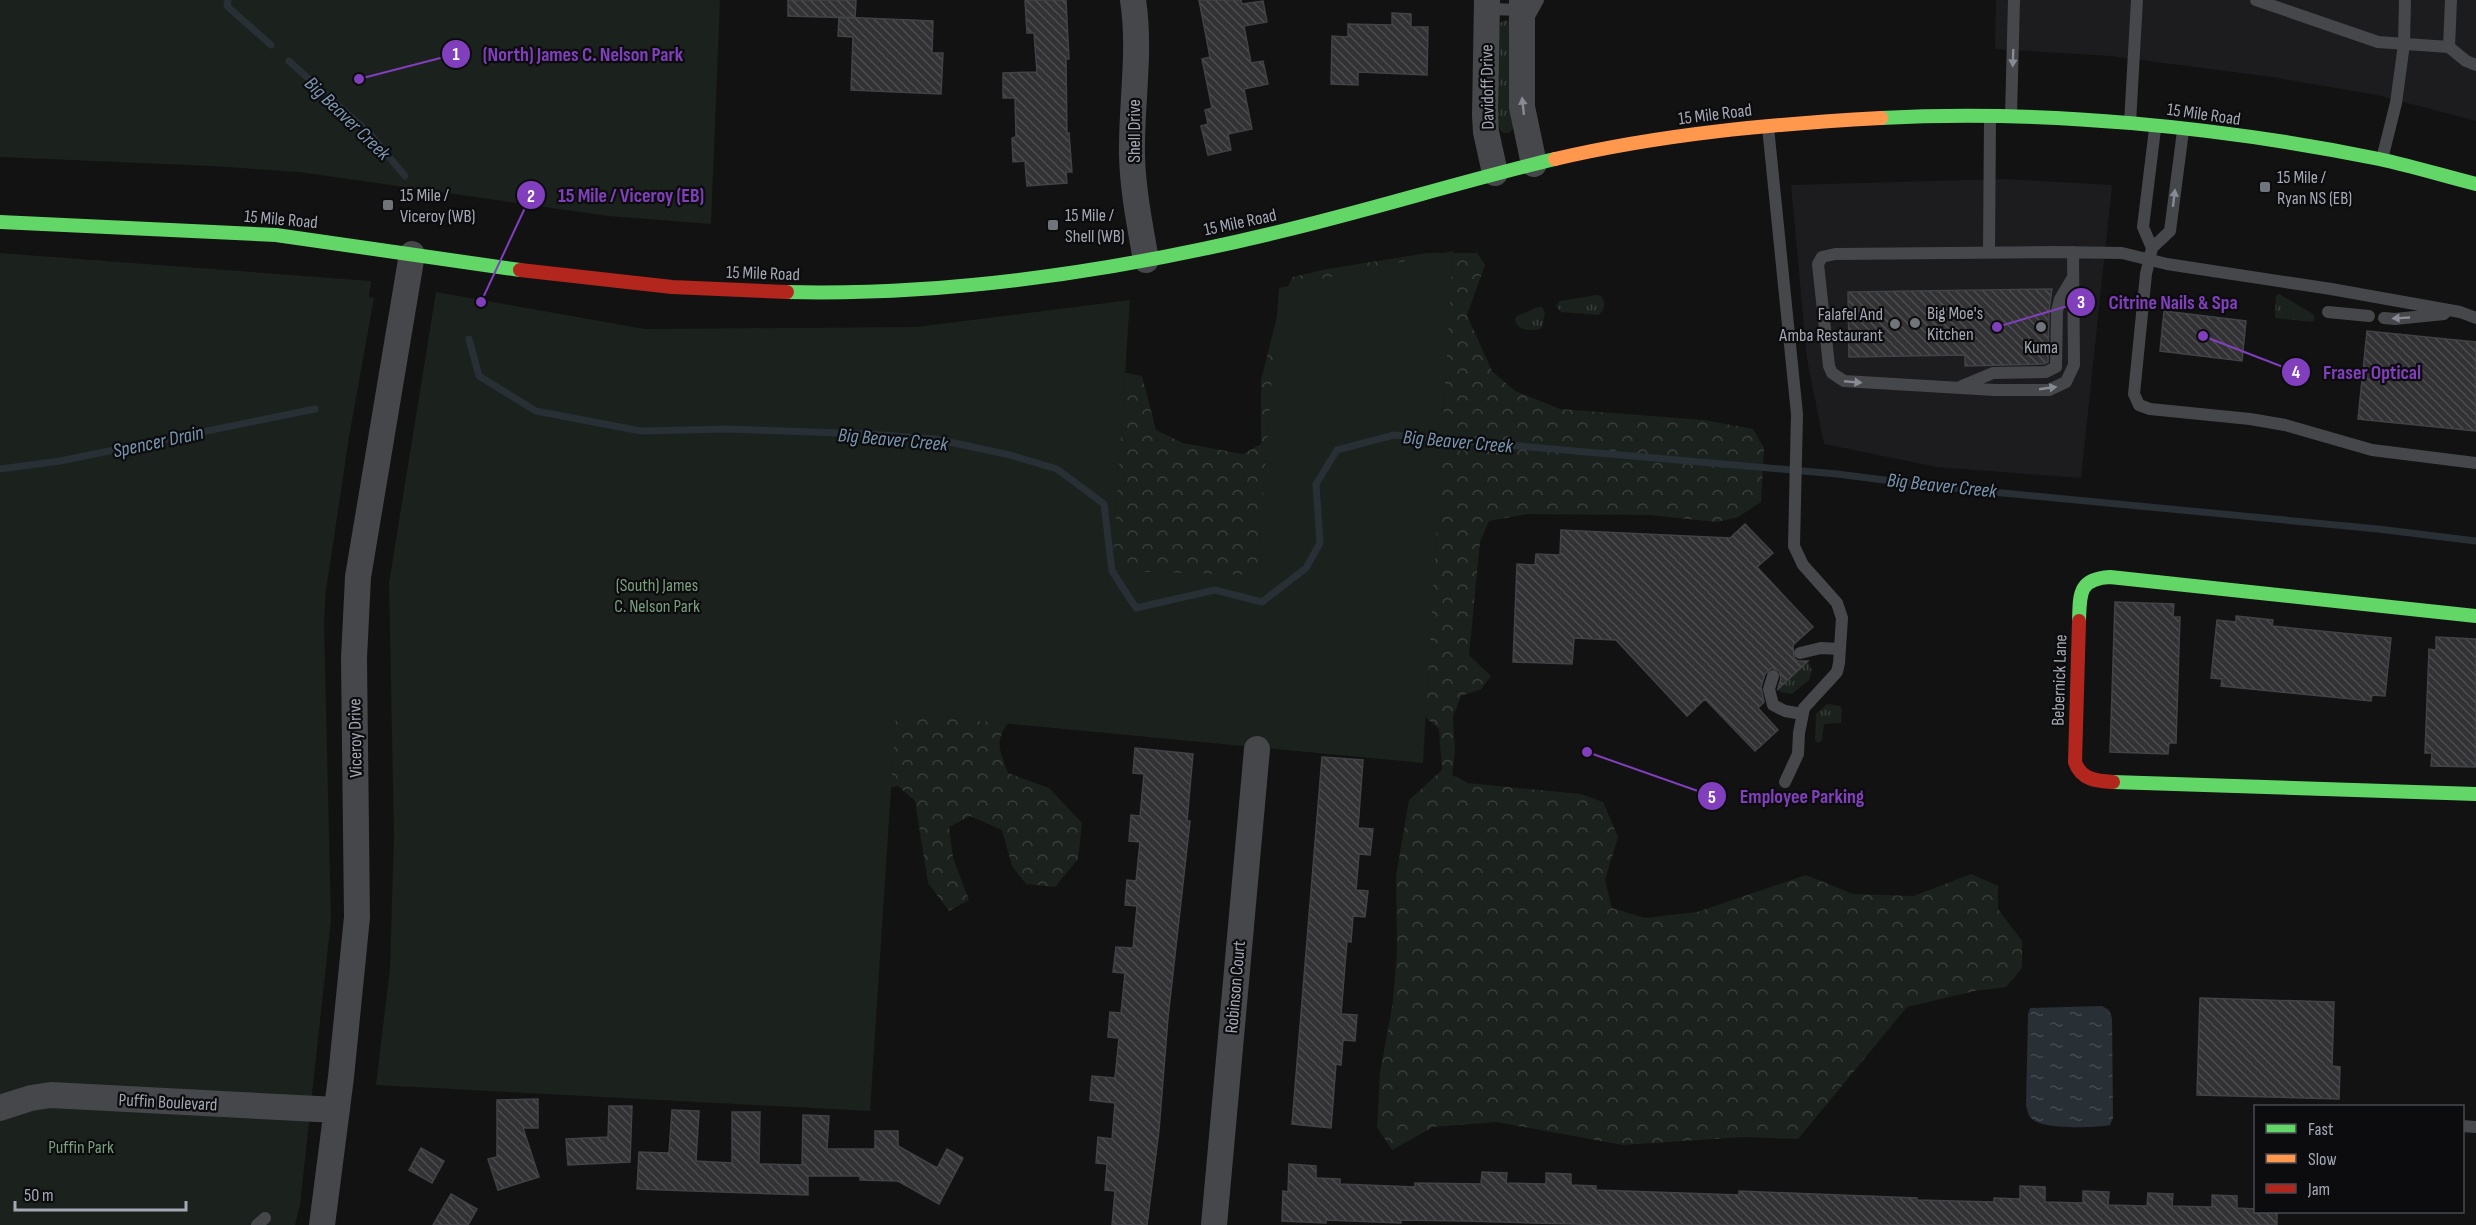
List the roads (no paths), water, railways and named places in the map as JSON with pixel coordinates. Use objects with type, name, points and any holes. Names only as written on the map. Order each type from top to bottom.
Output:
[{"type":"main road","name":"15 Mile Road","points":[[0,222],[269,234],[574,277],[753,292],[866,292],[959,288],[1065,276],[1295,229],[1534,164],[1671,137],[1863,118],[2011,117],[2183,128],[2382,160],[2476,184]]},
{"type":"main road","name":"Bebernick Lane","points":[[2476,616],[2110,577],[2094,578],[2085,584],[2080,599],[2074,758],[2077,771],[2098,781],[2476,794]]},
{"type":"street","name":"Shell Drive","points":[[1133,0],[1136,49],[1132,157],[1136,203],[1146,260]]},
{"type":"street","name":"Davidoff Drive","points":[[1487,5],[1485,115],[1486,132],[1495,173]]},
{"type":"street","name":"Davidoff Drive","points":[[1526,10],[1522,107],[1534,164]]},
{"type":"street","name":"Viceroy Drive","points":[[322,1225],[337,1110],[357,917],[354,658],[358,577],[412,254]]},
{"type":"street","name":"Robinson Court","points":[[1214,1225],[1257,749]]},
{"type":"street","name":"Puffin Boulevard","points":[[0,1108],[31,1098],[51,1095],[337,1110]]},
{"type":"lane","points":[[2011,117],[2014,0]]},
{"type":"lane","points":[[2130,123],[2137,0]]},
{"type":"lane","points":[[2256,0],[2378,42],[2449,47],[2466,61],[2476,65]]},
{"type":"lane","points":[[2382,160],[2396,104],[2404,44],[2405,0]]},
{"type":"lane","points":[[2449,47],[2451,0]]},
{"type":"lane","points":[[1487,5],[1526,10]]},
{"type":"lane","points":[[1989,252],[1990,117]]},
{"type":"lane","points":[[2151,254],[2143,228],[2155,125]]},
{"type":"lane","points":[[1768,126],[1797,414],[1794,546],[1803,565],[1837,603],[1842,618],[1837,672],[1807,703],[1802,714],[1798,754],[1785,782]]},
{"type":"lane","points":[[2183,128],[2170,231],[2151,254],[2146,274],[2135,400],[2144,408],[2250,419],[2285,425],[2372,450],[2476,463]]},
{"type":"lane","points":[[2073,252],[2074,365],[2066,382],[2049,390],[1959,387],[1844,381],[1832,373],[1818,273],[1819,260],[1822,257],[1836,254],[1989,252],[2073,252],[2151,254],[2460,312],[2476,318]]},
{"type":"lane","points":[[1959,387],[1993,373],[2046,372],[2056,367],[2056,312],[2060,299],[2074,276]]},
{"type":"lane","points":[[2328,312],[2369,316]]},
{"type":"lane","points":[[2384,318],[2395,319],[2460,312]]},
{"type":"lane","points":[[1800,653],[1821,648],[1840,649]]},
{"type":"lane","points":[[1773,676],[1769,688],[1773,705],[1785,711],[1802,714]]},
{"type":"water","points":[[2102,1006],[2109,1010],[2112,1018],[2113,1118],[2110,1125],[2068,1127],[2036,1122],[2030,1117],[2026,1105],[2030,1008]]},
{"type":"waterway","name":"Big Beaver Creek","points":[[228,0],[227,6],[271,45]]},
{"type":"waterway","name":"Big Beaver Creek","points":[[289,61],[370,134],[405,176]]},
{"type":"waterway","name":"Big Beaver Creek","points":[[469,339],[479,376],[536,411],[641,431],[727,429],[869,434],[935,439],[1010,455],[1057,469],[1104,504],[1112,571],[1136,608],[1215,590],[1262,602],[1306,568],[1320,543],[1316,484],[1337,450],[1394,435],[1837,474],[1931,486],[2378,529],[2476,541]]},
{"type":"waterway","name":"Spencer Drain","points":[[0,469],[60,461],[315,409]]},
{"type":"place","name":"(North) James C. Nelson Park","points":[[359,79]]},
{"type":"place","name":"15 Mile / Ryan NS (EB)","points":[[2265,187]]},
{"type":"place","name":"15 Mile / Viceroy (WB)","points":[[388,205]]},
{"type":"place","name":"15 Mile / Shell (WB)","points":[[1053,225]]},
{"type":"place","name":"15 Mile / Viceroy (EB)","points":[[481,302]]},
{"type":"place","name":"Big Moe's Kitchen","points":[[1915,323]]},
{"type":"place","name":"Falafel And Amba Restaurant","points":[[1895,324]]},
{"type":"place","name":"Citrine Nails & Spa","points":[[1997,327]]},
{"type":"place","name":"Kuma","points":[[2041,327]]},
{"type":"place","name":"Fraser Optical","points":[[2203,336]]},
{"type":"place","name":"Employee Parking","points":[[1587,752]]},
{"type":"park label","name":"(South) James C. Nelson Park","points":[[657,595]]},
{"type":"park label","name":"Puffin Park","points":[[81,1147]]}]
